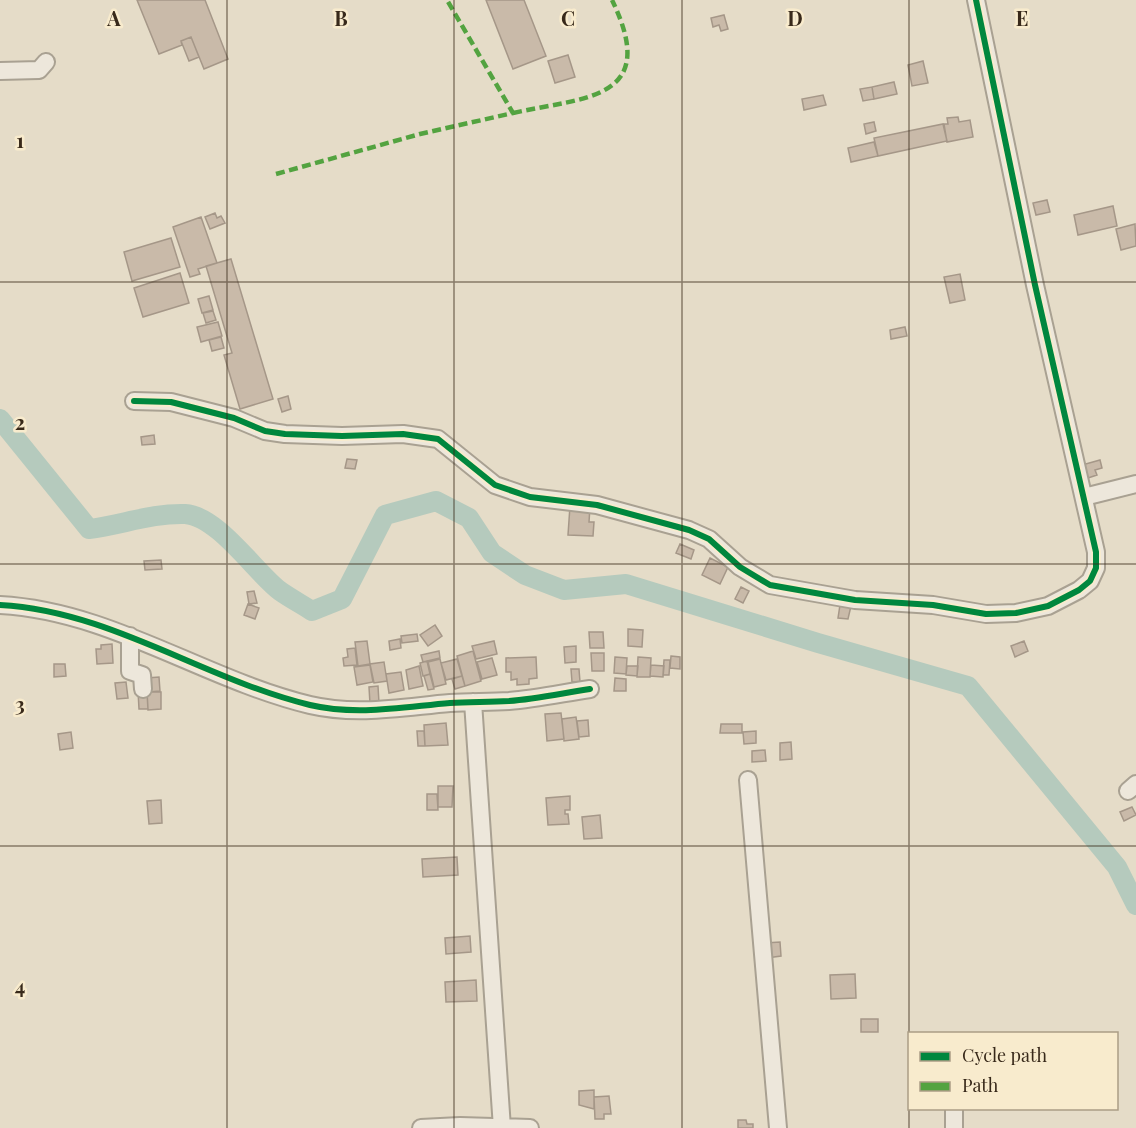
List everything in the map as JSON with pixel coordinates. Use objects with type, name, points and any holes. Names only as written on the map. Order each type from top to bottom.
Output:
[{"type":"street","points":[[134,401],[171,402],[234,418],[265,431],[285,434],[342,436],[403,434],[438,439],[495,484],[530,497],[597,506],[689,530],[709,539],[740,567],[770,585],[855,600],[933,605],[986,614],[1016,613],[1048,606],[1079,590],[1090,581],[1096,568],[1096,552],[1035,285],[976,0]]},
{"type":"street","points":[[0,71],[39,70],[46,62]]},
{"type":"street","points":[[1084,497],[1136,484]]},
{"type":"street","points":[[0,605],[64,614],[130,636],[215,674],[332,709],[391,710],[473,702],[511,701],[590,689]]},
{"type":"street","points":[[130,636],[130,671],[142,675],[143,688]]},
{"type":"street","points":[[473,702],[502,1127]]},
{"type":"street","points":[[748,780],[778,1128]]},
{"type":"street","points":[[954,1110],[954,1128]]},
{"type":"street","points":[[421,1128],[530,1128]]},
{"type":"building","points":[[137,0],[205,0],[228,59],[204,69],[191,37],[181,41],[182,45],[159,54]]},
{"type":"building","points":[[486,0],[524,0],[546,56],[513,69]]},
{"type":"building","points":[[724,15],[728,29],[721,31],[719,25],[713,27],[711,18]]},
{"type":"building","points":[[191,37],[199,57],[189,61],[181,41]]},
{"type":"building","points":[[568,55],[575,77],[555,83],[548,61]]},
{"type":"building","points":[[923,61],[928,83],[912,86],[908,65]]},
{"type":"building","points":[[894,82],[897,94],[874,99],[872,87]]},
{"type":"building","points":[[872,87],[874,99],[863,101],[860,89]]},
{"type":"building","points":[[823,95],[826,105],[804,110],[802,99]]},
{"type":"building","points":[[958,117],[959,122],[970,120],[973,137],[947,142],[944,124],[948,124],[947,118]]},
{"type":"building","points":[[874,122],[876,131],[866,134],[864,124]]},
{"type":"building","points":[[943,124],[947,141],[878,156],[874,138]]},
{"type":"building","points":[[874,142],[878,156],[851,162],[848,148]]},
{"type":"building","points":[[1047,200],[1050,212],[1036,215],[1033,203]]},
{"type":"building","points":[[1113,206],[1117,226],[1078,235],[1074,215]]},
{"type":"building","points":[[215,213],[217,218],[221,216],[225,223],[210,229],[205,217]]},
{"type":"building","points":[[201,217],[217,263],[198,269],[200,274],[190,277],[173,227]]},
{"type":"building","points":[[1135,224],[1136,246],[1121,250],[1116,229]]},
{"type":"building","points":[[171,238],[180,267],[132,281],[124,252]]},
{"type":"building","points":[[231,259],[273,399],[240,409],[224,355],[232,353],[206,266]]},
{"type":"building","points":[[180,273],[189,303],[143,317],[134,288]]},
{"type":"building","points":[[960,274],[965,300],[950,303],[944,277]]},
{"type":"building","points":[[209,296],[213,310],[202,313],[198,299]]},
{"type":"building","points":[[213,311],[216,320],[206,323],[203,313]]},
{"type":"building","points":[[218,322],[222,336],[201,342],[197,327]]},
{"type":"building","points":[[905,327],[907,336],[891,339],[890,330]]},
{"type":"building","points":[[221,337],[224,348],[212,351],[209,340]]},
{"type":"building","points":[[288,396],[291,409],[282,412],[278,399]]},
{"type":"building","points":[[154,435],[155,444],[142,445],[141,437]]},
{"type":"building","points":[[347,459],[357,460],[355,469],[345,468]]},
{"type":"building","points":[[1100,460],[1102,468],[1095,470],[1097,475],[1085,479],[1082,465]]},
{"type":"building","points":[[570,506],[590,507],[589,522],[594,522],[593,536],[568,535]]},
{"type":"building","points":[[680,544],[694,550],[691,559],[676,553]]},
{"type":"building","points":[[710,558],[728,567],[720,584],[702,575]]},
{"type":"building","points":[[161,560],[162,569],[145,570],[144,561]]},
{"type":"building","points":[[741,587],[749,591],[743,603],[735,599]]},
{"type":"building","points":[[254,591],[257,603],[249,604],[247,592]]},
{"type":"building","points":[[248,604],[259,608],[255,619],[244,615]]},
{"type":"building","points":[[840,605],[851,606],[848,619],[838,618]]},
{"type":"building","points":[[435,625],[442,636],[428,646],[420,635]]},
{"type":"building","points":[[628,629],[643,630],[642,647],[628,646]]},
{"type":"building","points":[[589,632],[603,632],[604,648],[590,648]]},
{"type":"building","points":[[417,634],[418,641],[402,643],[401,636]]},
{"type":"building","points":[[400,639],[401,648],[390,650],[389,641]]},
{"type":"building","points":[[367,641],[370,664],[358,666],[355,642]]},
{"type":"building","points":[[494,641],[497,654],[476,659],[472,646]]},
{"type":"building","points":[[1024,641],[1028,651],[1015,657],[1011,646]]},
{"type":"building","points":[[112,644],[113,663],[97,664],[96,649],[101,649],[101,645]]},
{"type":"building","points":[[576,646],[576,662],[565,663],[564,647]]},
{"type":"building","points":[[355,648],[357,665],[344,666],[343,658],[348,657],[347,649]]},
{"type":"building","points":[[439,651],[440,658],[423,662],[421,655]]},
{"type":"building","points":[[473,651],[481,681],[465,686],[457,656]]},
{"type":"building","points":[[591,653],[604,653],[604,671],[592,671]]},
{"type":"building","points":[[671,656],[680,657],[680,669],[670,668]]},
{"type":"building","points":[[536,657],[537,678],[529,679],[529,684],[517,685],[517,679],[511,680],[511,672],[506,672],[506,658]]},
{"type":"building","points":[[615,657],[627,658],[626,674],[614,673]]},
{"type":"building","points":[[638,657],[651,658],[650,677],[637,677]]},
{"type":"building","points":[[492,658],[497,675],[482,679],[477,662]]},
{"type":"building","points":[[440,659],[446,684],[434,687],[428,662]]},
{"type":"building","points":[[457,659],[462,676],[446,680],[441,663]]},
{"type":"building","points":[[664,660],[670,660],[669,675],[663,675]]},
{"type":"building","points":[[427,661],[430,674],[423,676],[420,663]]},
{"type":"building","points":[[384,662],[387,681],[374,683],[370,664]]},
{"type":"building","points":[[54,664],[65,664],[66,676],[54,677]]},
{"type":"building","points":[[370,665],[373,682],[357,685],[354,667]]},
{"type":"building","points":[[651,665],[664,666],[663,677],[650,676]]},
{"type":"building","points":[[419,666],[423,686],[409,689],[406,670]]},
{"type":"building","points":[[627,666],[638,666],[637,676],[626,675]]},
{"type":"building","points":[[571,669],[579,669],[580,682],[572,682]]},
{"type":"building","points":[[401,672],[404,690],[389,693],[386,674]]},
{"type":"building","points":[[430,674],[434,689],[428,690],[424,676]]},
{"type":"building","points":[[462,676],[465,686],[455,689],[452,679]]},
{"type":"building","points":[[159,677],[160,691],[148,692],[147,678]]},
{"type":"building","points":[[615,678],[626,679],[626,691],[614,691]]},
{"type":"building","points":[[126,682],[128,698],[117,699],[115,683]]},
{"type":"building","points":[[378,686],[379,703],[370,704],[369,687]]},
{"type":"building","points":[[138,691],[147,691],[148,709],[139,709]]},
{"type":"building","points":[[147,692],[161,692],[161,709],[148,710]]},
{"type":"building","points":[[561,713],[564,739],[547,741],[545,714]]},
{"type":"building","points":[[576,717],[579,739],[564,741],[562,719]]},
{"type":"building","points":[[588,720],[589,736],[579,737],[577,721]]},
{"type":"building","points":[[446,723],[448,745],[425,746],[424,725]]},
{"type":"building","points":[[721,724],[742,724],[742,733],[720,733]]},
{"type":"building","points":[[417,731],[424,731],[425,746],[418,746]]},
{"type":"building","points":[[756,731],[756,743],[744,744],[743,732]]},
{"type":"building","points":[[71,732],[73,748],[60,750],[58,734]]},
{"type":"building","points":[[791,742],[792,759],[780,760],[780,743]]},
{"type":"building","points":[[765,750],[766,761],[752,762],[752,751]]},
{"type":"building","points":[[438,786],[453,786],[452,807],[438,807]]},
{"type":"building","points":[[427,794],[437,794],[438,810],[427,810]]},
{"type":"building","points":[[570,796],[570,810],[565,810],[569,824],[548,825],[546,798]]},
{"type":"building","points":[[161,800],[162,823],[149,824],[147,801]]},
{"type":"building","points":[[1132,807],[1136,815],[1124,821],[1120,812]]},
{"type":"building","points":[[600,815],[602,838],[584,839],[582,817]]},
{"type":"building","points":[[457,857],[458,875],[423,877],[422,859]]},
{"type":"building","points":[[470,936],[471,952],[446,954],[445,938]]},
{"type":"building","points":[[780,942],[781,956],[767,958],[765,943]]},
{"type":"building","points":[[855,974],[856,998],[831,999],[830,975]]},
{"type":"building","points":[[476,980],[477,1001],[446,1002],[445,982]]},
{"type":"building","points":[[861,1019],[878,1019],[878,1032],[861,1032]]},
{"type":"building","points":[[594,1090],[594,1109],[579,1105],[579,1091]]},
{"type":"building","points":[[609,1096],[611,1114],[604,1114],[604,1119],[595,1119],[594,1097]]},
{"type":"building","points":[[738,1120],[746,1120],[747,1124],[753,1124],[753,1128],[738,1128]]},
{"type":"waterway","points":[[0,419],[89,529],[161,515],[185,514],[198,517],[223,534],[280,591],[312,611],[342,599],[385,515],[436,501],[469,518],[492,553],[525,575],[564,590],[626,584],[968,686],[1117,867],[1136,905]]},
{"type":"marked path","points":[[276,174],[420,134],[513,113],[447,0]]},
{"type":"marked path","points":[[513,113],[588,97],[608,88],[621,76],[627,58],[625,33],[612,0]]},
{"type":"cycle path","points":[[134,401],[171,402],[234,418],[265,431],[285,434],[342,436],[403,434],[438,439],[495,485],[530,497],[597,505],[689,530],[709,539],[740,567],[770,585],[855,600],[933,605],[986,614],[1016,613],[1048,606],[1079,590],[1090,581],[1096,568],[1096,552],[1035,285],[976,0]]},
{"type":"cycle path","points":[[0,605],[41,610],[119,632],[232,679],[310,705],[328,708],[380,710],[450,703],[509,701],[590,689]]}]
